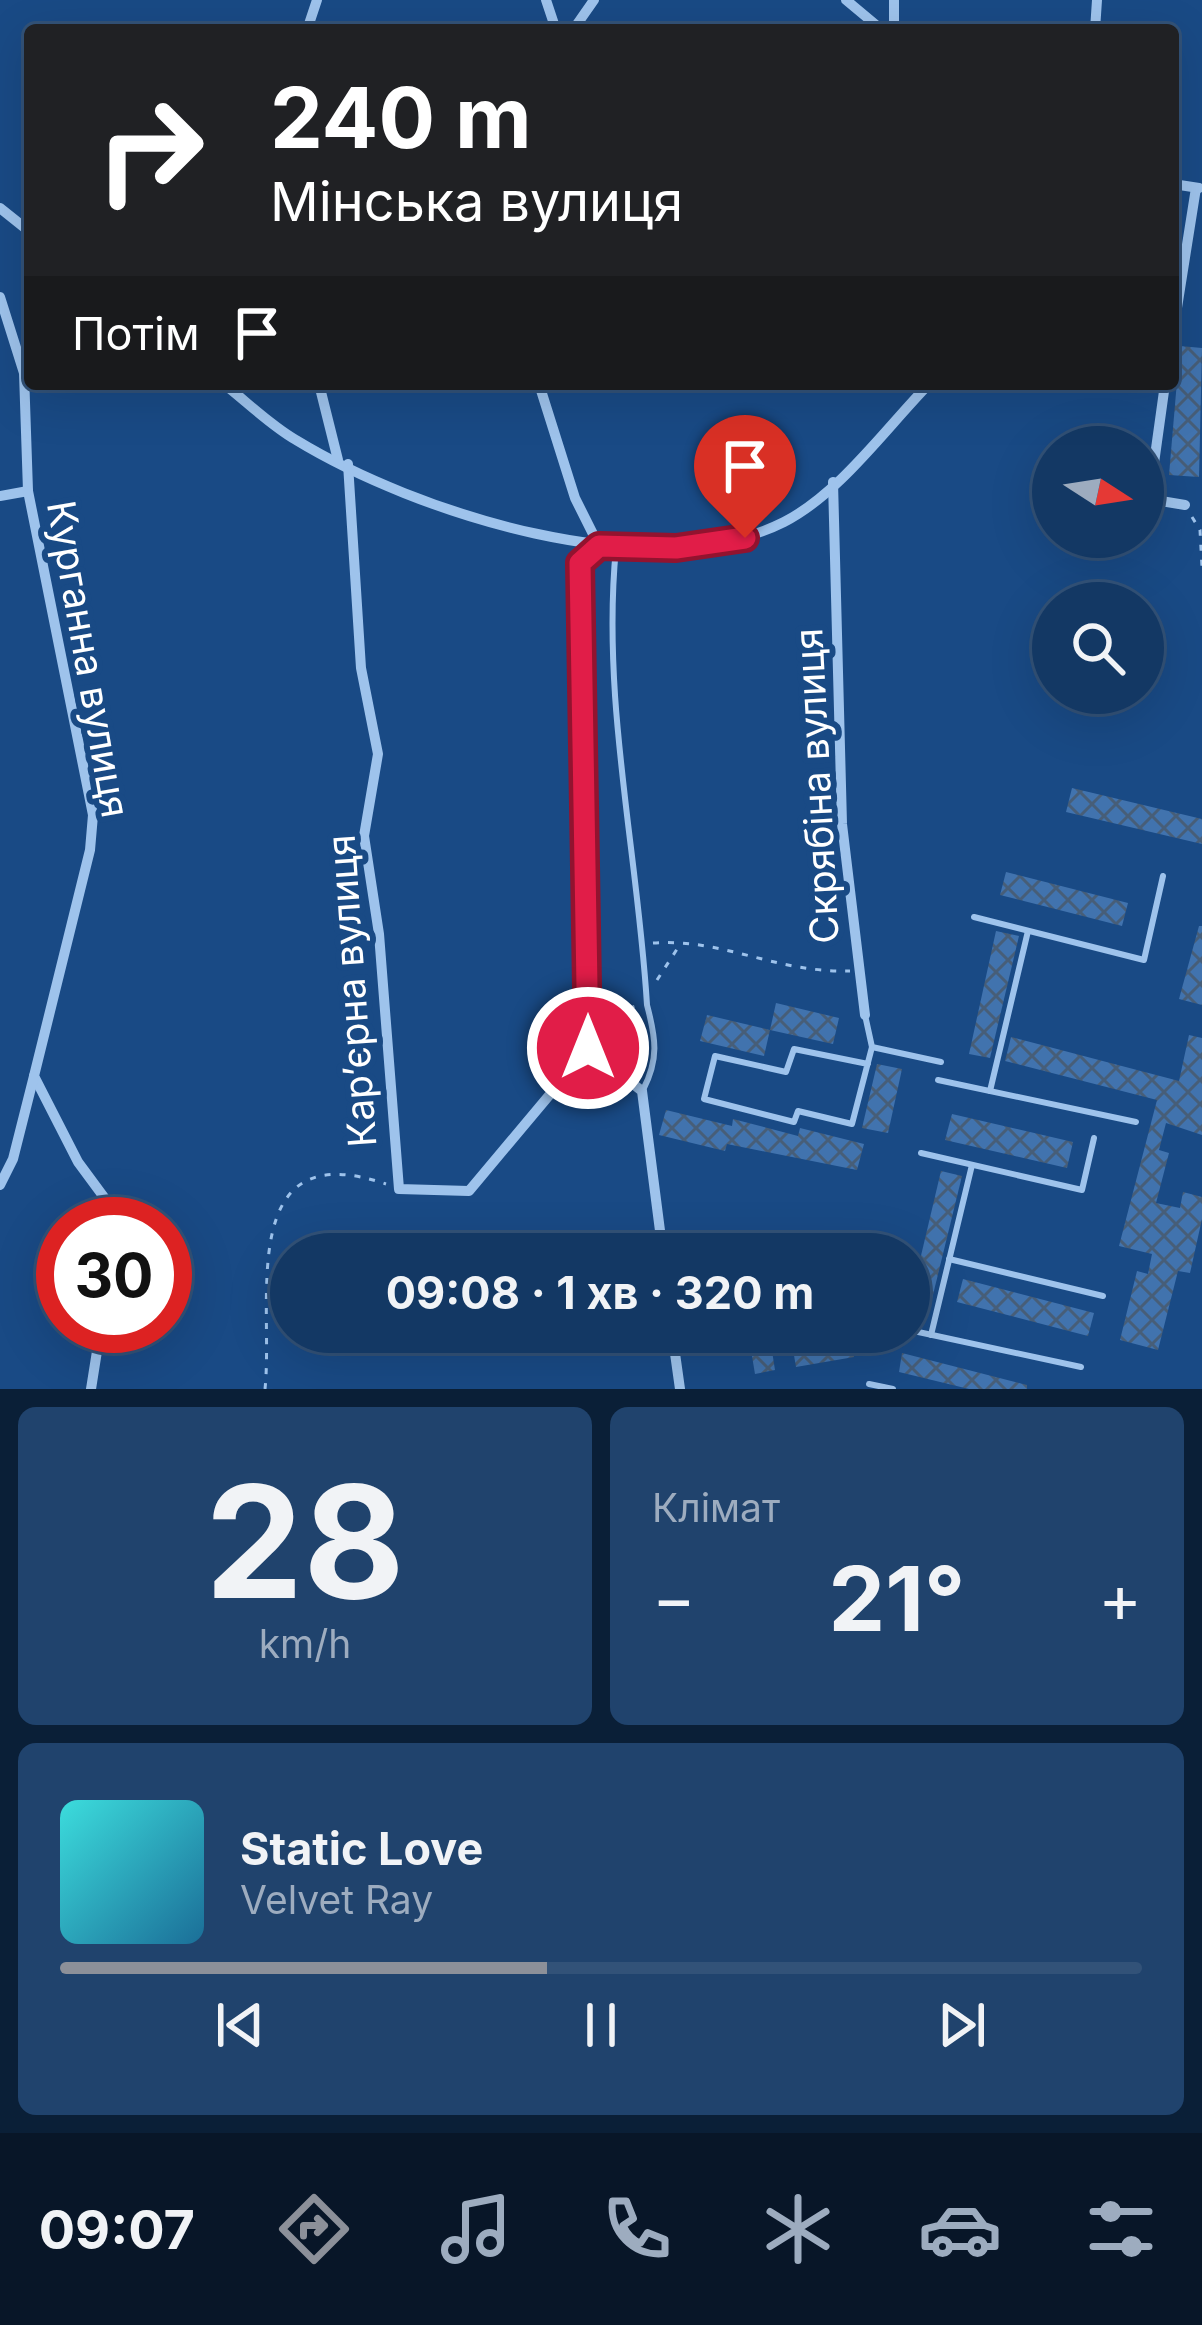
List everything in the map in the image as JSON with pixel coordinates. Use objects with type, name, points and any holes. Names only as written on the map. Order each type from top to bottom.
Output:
[{"type":"street","points":[[846,0],[875,24]]},
{"type":"street","points":[[1179,300],[1199,188]]},
{"type":"street","points":[[0,227],[4,211]]},
{"type":"street","name":"Курганна вулиця","points":[[0,297],[24,373]]},
{"type":"street","name":"Курганна вулиця","points":[[0,1185],[13,1159],[34,1076],[89,850],[93,814],[28,491],[25,390]]},
{"type":"street","points":[[232,390],[296,440],[343,462],[518,530],[616,548],[745,538],[788,520],[833,482],[923,390]]},
{"type":"street","name":"Кар’єрна вулиця","points":[[321,390],[343,462],[361,668],[377,754],[364,836],[379,934],[399,1189],[469,1191],[588,1048]]},
{"type":"street","points":[[541,390],[575,498],[599,546]]},
{"type":"street","points":[[1164,390],[1149,499],[1185,505]]},
{"type":"street","name":"Скрябіна вулиця","points":[[833,482],[842,824],[865,1015]]},
{"type":"street","points":[[0,496],[28,491]]},
{"type":"street","points":[[599,546],[580,563],[588,1048],[642,1091],[660,1233]]},
{"type":"street","points":[[34,1076],[78,1162],[104,1197]]},
{"type":"street","points":[[92,1389],[97,1353]]},
{"type":"street","points":[[676,1353],[680,1389]]},
{"type":"lane","points":[[616,548],[612,633],[656,1065],[642,1091]]},
{"type":"lane","points":[[974,917],[1144,960],[1163,876]]},
{"type":"lane","points":[[990,1091],[1028,931]]},
{"type":"lane","points":[[865,1015],[872,1047],[868,1064],[852,1124],[798,1111],[794,1122],[704,1099],[715,1056],[786,1072],[794,1049],[868,1064]]},
{"type":"lane","points":[[872,1047],[941,1062]]},
{"type":"lane","points":[[938,1080],[1136,1122]]},
{"type":"lane","points":[[921,1153],[1082,1190],[1094,1138]]},
{"type":"lane","points":[[972,1165],[931,1335],[1082,1367]]},
{"type":"lane","points":[[949,1259],[1103,1296]]},
{"type":"lane","points":[[869,1384],[892,1389]]},
{"type":"path","points":[[1185,505],[1200,530],[1202,567]]},
{"type":"path","points":[[642,944],[700,944],[808,972],[857,970]]},
{"type":"path","points":[[265,1389],[267,1242],[286,1198],[314,1176],[352,1173],[399,1189]]},
{"type":"building","points":[[1180,346],[1202,348],[1199,477],[1169,475]]},
{"type":"building","points":[[1072,788],[1202,819],[1202,844],[1066,812]]},
{"type":"building","points":[[1006,872],[1128,903],[1122,926],[1000,895]]},
{"type":"building","points":[[1202,926],[1202,1005],[1179,999]]},
{"type":"building","points":[[996,931],[1019,936],[990,1058],[969,1054]]},
{"type":"building","points":[[776,1003],[839,1018],[833,1044],[770,1030]]},
{"type":"building","points":[[707,1015],[770,1030],[764,1056],[700,1041]]},
{"type":"building","points":[[1189,1035],[1202,1038],[1202,1135],[1166,1123],[1159,1150],[1169,1153],[1156,1203],[1180,1208],[1183,1192],[1202,1197],[1202,1219],[1190,1273],[1178,1271],[1158,1350],[1120,1340],[1137,1271],[1148,1274],[1152,1254],[1119,1246],[1157,1100],[1005,1061],[1011,1037],[1179,1081]]},
{"type":"building","points":[[877,1064],[902,1069],[888,1133],[862,1128]]},
{"type":"building","points":[[666,1110],[732,1126],[733,1119],[798,1136],[800,1128],[864,1144],[857,1170],[727,1144],[725,1151],[659,1135]]},
{"type":"building","points":[[952,1114],[1073,1142],[1067,1168],[945,1140]]},
{"type":"building","points":[[941,1171],[962,1176],[931,1303],[930,1233],[926,1233]]},
{"type":"building","points":[[963,1279],[1094,1313],[1088,1336],[957,1302]]},
{"type":"building","points":[[752,1353],[772,1353],[775,1370],[755,1374]]},
{"type":"building","points":[[794,1353],[853,1353],[854,1357],[796,1367]]},
{"type":"building","points":[[902,1353],[1027,1385],[1027,1389],[969,1389],[899,1372]]},
{"type":"route","points":[[588,1048],[580,563],[599,546],[676,548],[745,538]]}]
